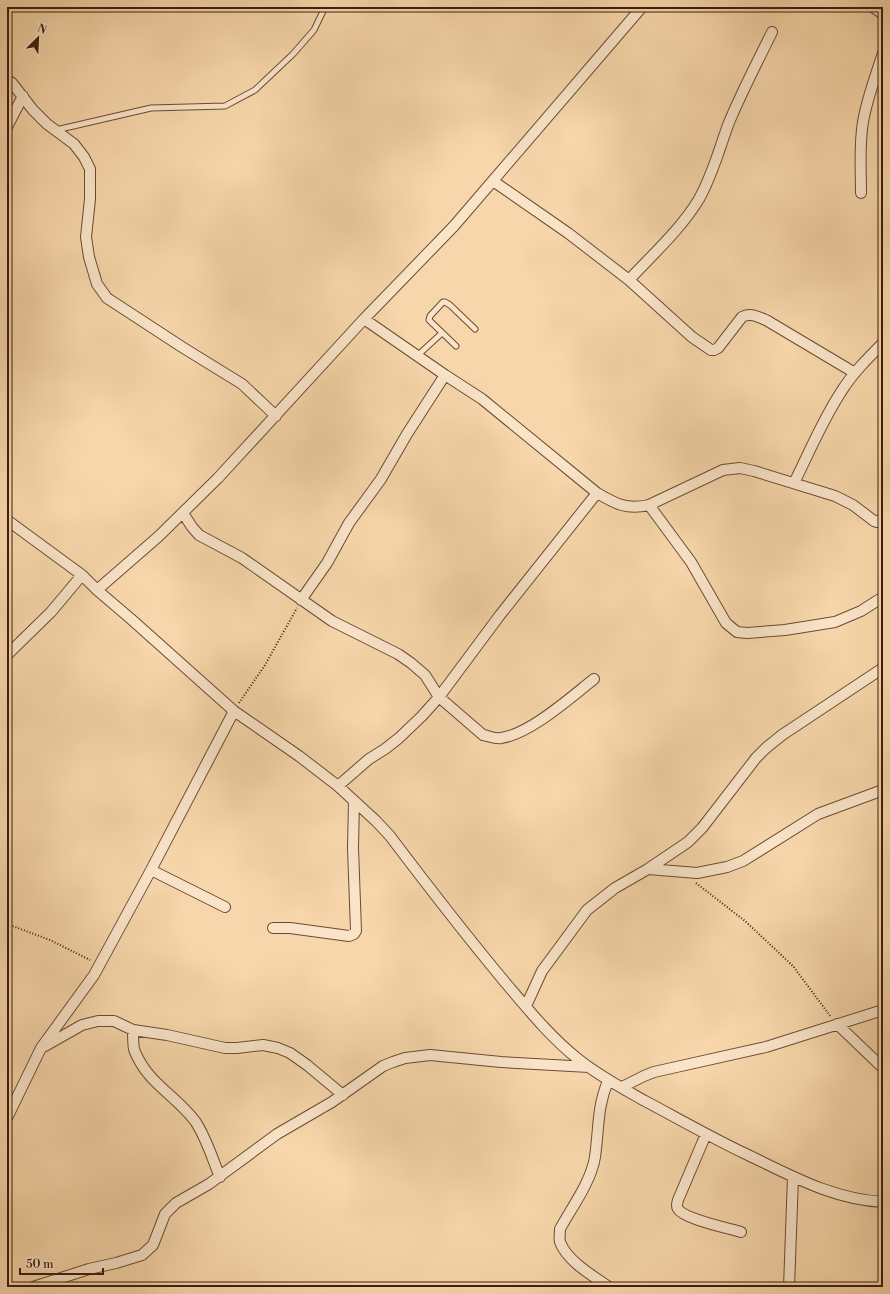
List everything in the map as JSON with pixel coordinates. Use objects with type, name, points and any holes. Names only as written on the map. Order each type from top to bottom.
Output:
[{"type":"street","points":[[96,590],[183,513],[276,416],[364,319],[454,226],[642,7]]},
{"type":"street","points":[[873,7],[883,14]]},
{"type":"street","points":[[629,280],[664,243],[688,215],[699,199],[714,166],[728,126],[746,84],[772,32]]},
{"type":"street","points":[[861,193],[860,161],[863,122],[883,53]]},
{"type":"street","points":[[7,80],[12,83],[33,110],[55,130],[74,144],[90,169],[90,199],[86,237],[89,257],[97,284],[107,298],[242,384],[276,416]]},
{"type":"street","points":[[7,126],[23,96]]},
{"type":"street","points":[[493,181],[568,233],[629,280],[692,337],[711,350],[718,348],[742,317],[746,314],[751,314],[766,320],[854,373]]},
{"type":"street","points":[[364,319],[445,376],[482,399],[597,493],[614,504],[637,508],[649,505],[722,470],[733,468],[754,470],[846,501],[874,521],[877,522],[883,518]]},
{"type":"street","points":[[794,483],[841,392],[854,373],[883,343]]},
{"type":"street","points":[[301,600],[327,563],[349,523],[381,478],[407,434],[445,376]]},
{"type":"street","points":[[338,786],[369,759],[385,750],[399,738],[439,697],[500,615],[597,493]]},
{"type":"street","points":[[649,505],[691,562],[726,623],[737,632],[747,633],[785,630],[835,622],[861,611],[883,597]]},
{"type":"street","points":[[183,513],[192,528],[199,534],[242,558],[332,621],[412,662],[425,674],[439,697],[483,735],[502,738],[515,734],[528,727],[594,679]]},
{"type":"street","points":[[7,520],[82,575],[96,590],[131,619],[234,711],[299,756],[338,786],[354,801],[390,836],[479,950],[526,1006],[565,1048],[588,1067],[608,1080],[706,1134],[793,1177],[824,1190],[846,1197],[883,1202]]},
{"type":"street","points":[[7,655],[51,612],[82,575]]},
{"type":"street","points":[[526,1006],[542,971],[587,910],[615,888],[648,869],[688,842],[702,828],[756,758],[766,748],[782,735],[883,668]]},
{"type":"street","points":[[7,1118],[41,1048],[84,991],[100,965],[234,711]]},
{"type":"street","points":[[648,869],[697,874],[727,867],[743,861],[818,814],[883,790]]},
{"type":"street","points":[[273,928],[290,928],[349,936],[354,934],[356,931],[353,848],[354,801]]},
{"type":"street","points":[[151,870],[225,907]]},
{"type":"street","points":[[622,1087],[654,1072],[766,1047],[883,1010]]},
{"type":"street","points":[[41,1048],[82,1025],[98,1021],[114,1021],[133,1030],[225,1048],[263,1045],[278,1048],[290,1053],[307,1065],[343,1095]]},
{"type":"street","points":[[837,1024],[883,1068]]},
{"type":"street","points":[[133,1030],[134,1050],[141,1064],[151,1078],[183,1106],[195,1122],[203,1135],[220,1177]]},
{"type":"street","points":[[32,1287],[89,1269],[116,1264],[142,1255],[153,1245],[165,1214],[176,1203],[194,1194],[220,1177],[277,1134],[343,1095],[383,1066],[405,1058],[430,1055],[500,1062],[588,1067]]},
{"type":"street","points":[[608,1080],[600,1106],[595,1158],[584,1186],[560,1229],[559,1236],[560,1241],[569,1257],[609,1287]]},
{"type":"street","points":[[706,1134],[678,1200],[677,1207],[679,1211],[693,1219],[741,1232]]},
{"type":"street","points":[[789,1287],[793,1177]]},
{"type":"lane","points":[[55,130],[151,108],[225,106],[254,90],[293,54],[314,30],[325,7]]},
{"type":"lane","points":[[456,346],[430,322],[429,318],[443,302],[450,305],[475,330]]},
{"type":"lane","points":[[417,356],[442,333]]},
{"type":"path","points":[[234,711],[265,665],[301,600]]},
{"type":"path","points":[[682,873],[745,921],[793,966],[837,1024]]},
{"type":"path","points":[[7,924],[50,940],[100,965]]}]
